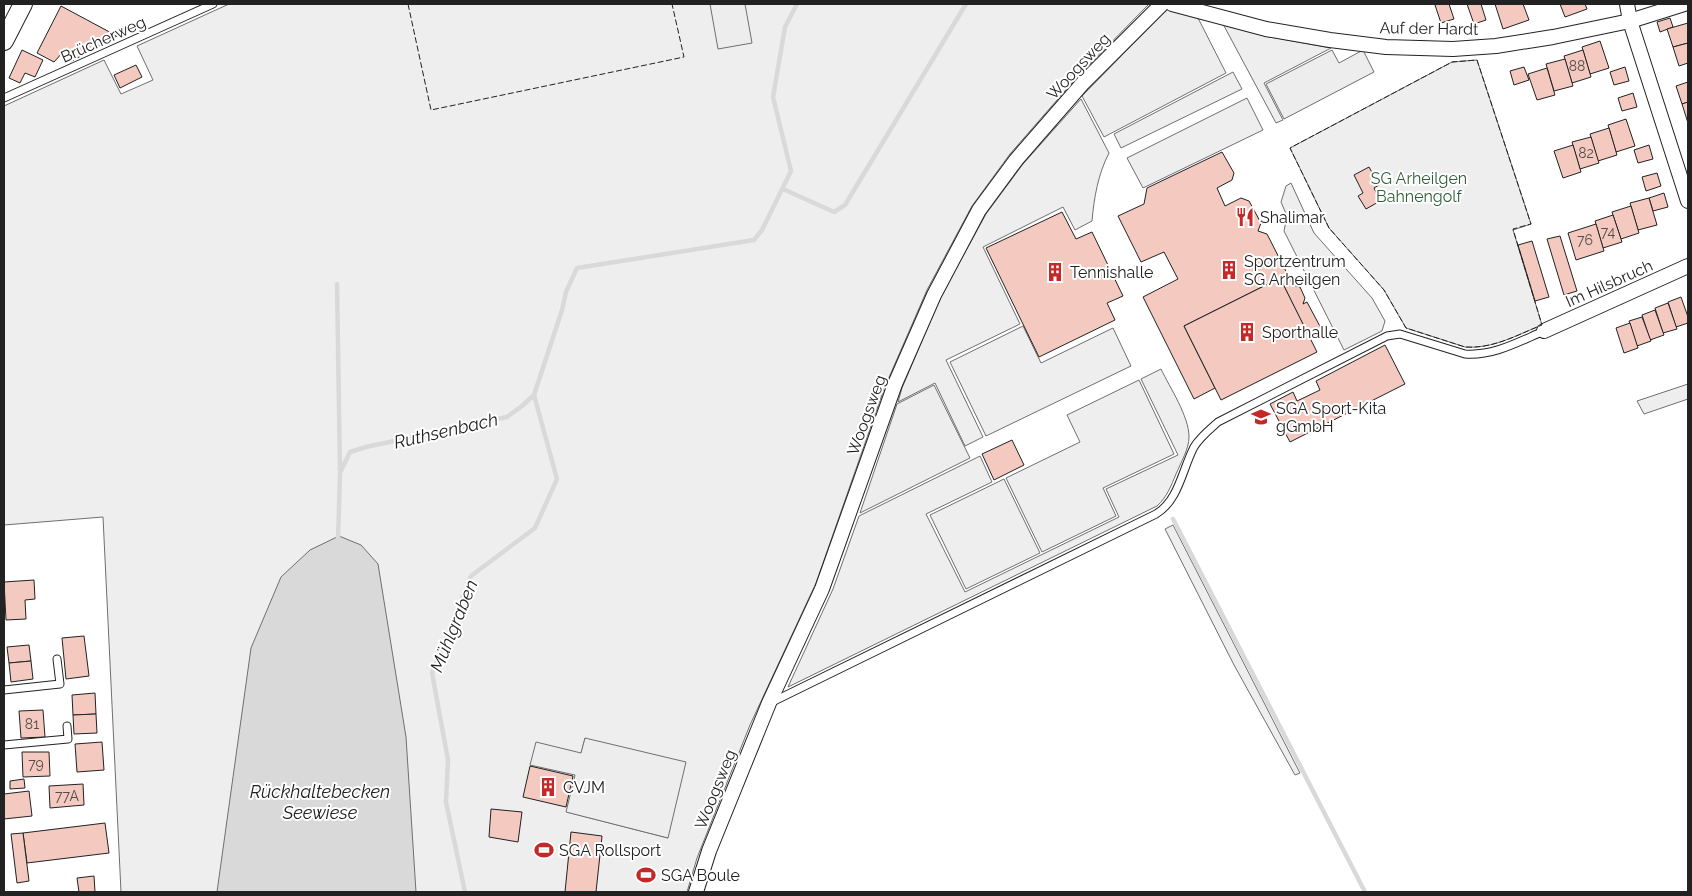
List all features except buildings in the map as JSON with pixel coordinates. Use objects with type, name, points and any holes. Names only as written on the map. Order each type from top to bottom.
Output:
[{"type":"street","points":[[4,41],[23,4]]},
{"type":"street","name":"Woogsweg","points":[[696,892],[709,851],[770,703],[822,589],[895,384],[934,295],[979,210],[1016,160],[1089,77],[1162,4]]},
{"type":"street","name":"Auf der Hardt","points":[[1172,4],[1266,29],[1330,40],[1386,47],[1453,49],[1496,46],[1553,38],[1630,21],[1684,4]]},
{"type":"street","points":[[1627,4],[1630,21],[1688,201]]},
{"type":"street","name":"Im Hilsbruch","points":[[1544,331],[1688,266]]},
{"type":"lane","name":"Brücherweg","points":[[4,98],[213,4]]},
{"type":"lane","points":[[770,703],[1156,514],[1167,505],[1173,496],[1194,447],[1203,434],[1218,422],[1388,336],[1400,334],[1465,354],[1476,355],[1498,351],[1544,331]]},
{"type":"lane","points":[[4,690],[60,684],[57,659]]},
{"type":"lane","points":[[4,745],[68,739],[67,726]]},
{"type":"green space","points":[[229,4],[1149,4],[1078,76],[1010,154],[972,206],[927,290],[884,389],[816,583],[750,725],[697,858],[687,892],[121,892],[103,517],[4,525],[4,106],[104,60],[121,94],[153,80],[137,46]],"holes":[[[585,738],[668,838],[567,812]]]},
{"type":"green space","points":[[1223,24],[1265,36],[1331,48],[1264,83],[1283,120],[1276,123]]},
{"type":"green space","name":"SG Arheilgen Bahnengolf","points":[[1477,60],[1531,224],[1513,230],[1542,325],[1495,344],[1465,347],[1406,328],[1384,290],[1329,228],[1290,148],[1452,62]]},
{"type":"green space","points":[[1233,72],[1242,89],[1121,148],[1114,134]]},
{"type":"green space","points":[[1247,98],[1263,130],[1143,188],[1127,158]]},
{"type":"green space","points":[[1081,99],[1109,153],[1097,186],[1092,221],[1075,230],[1063,207],[983,247],[1020,324],[946,360],[983,437],[965,446],[935,383],[898,402],[902,388],[940,298],[986,214],[1023,164]]},
{"type":"green space","points":[[1291,183],[1314,233],[1372,298],[1385,321],[1382,331],[1344,350],[1284,231],[1287,216],[1281,202],[1286,186]]},
{"type":"green space","points":[[1023,326],[1041,363],[1113,328],[1131,366],[986,436],[950,362]]},
{"type":"green space","points":[[1161,369],[1183,411],[1189,442],[1170,487],[1157,506],[788,687],[833,589],[859,516],[980,456],[992,482],[926,514],[965,592],[1119,517],[1106,489],[1178,455],[1141,379]]},
{"type":"green space","points":[[1139,380],[1174,454],[1103,488],[1116,516],[1042,552],[1006,478],[1080,442],[1067,415]]},
{"type":"green space","points":[[1688,384],[1688,399],[1644,414],[1637,401]]},
{"type":"green space","points":[[1004,479],[1040,553],[966,589],[930,515]]},
{"type":"green space","points":[[1173,525],[1300,773],[1295,775],[1234,665],[1165,529]]},
{"type":"shaded area","points":[[710,4],[745,4],[752,43],[718,49]]},
{"type":"shaded area","points":[[1168,8],[1198,18],[1226,73],[1104,137],[1082,96]]},
{"type":"shaded area","points":[[1332,50],[1339,63],[1363,50],[1374,72],[1284,119],[1266,84]]},
{"type":"shaded area","points":[[934,385],[970,458],[860,513],[897,404]]},
{"type":"shaded area","points":[[585,738],[686,762],[668,838],[566,812],[575,775],[530,765],[536,742],[581,753]]},
{"type":"water","name":"Rückhaltebecken Seewiese","points":[[339,536],[361,545],[378,564],[406,737],[416,892],[217,892],[251,648],[281,577],[310,550]]},
{"type":"waterway","name":"Ruthsenbach","points":[[338,540],[340,473],[350,452],[507,417],[534,395],[562,310],[566,292],[577,268],[754,240],[762,230],[791,171],[773,97],[785,27],[797,4]]},
{"type":"waterway","points":[[783,189],[834,212],[845,205],[966,4]]},
{"type":"waterway","points":[[337,284],[340,470]]},
{"type":"waterway","name":"Mühlgraben","points":[[465,892],[446,802],[448,760],[432,673],[471,576],[535,528],[557,479],[534,395]]},
{"type":"waterway","points":[[1173,519],[1365,892]]},
{"type":"fence","points":[[408,4],[431,110],[684,57],[672,4]]},
{"type":"fence","points":[[1477,60],[1531,224],[1513,229],[1542,325],[1495,344],[1465,347],[1406,328],[1384,290],[1329,228],[1290,148],[1452,62],[1477,60]]},
{"type":"place","name":"Shalimar","points":[[1245,217]]},
{"type":"place","name":"Sportzentrum SG Arheilgen","points":[[1229,270]]},
{"type":"place","name":"Tennishalle","points":[[1055,272]]},
{"type":"place","name":"Sporthalle","points":[[1247,332]]},
{"type":"place","name":"SGA Sport-Kita gGmbH","points":[[1261,417]]},
{"type":"place","name":"CVJM","points":[[548,787]]},
{"type":"place","name":"SGA Rollsport","points":[[544,850]]},
{"type":"place","name":"SGA Boule","points":[[646,875]]}]
